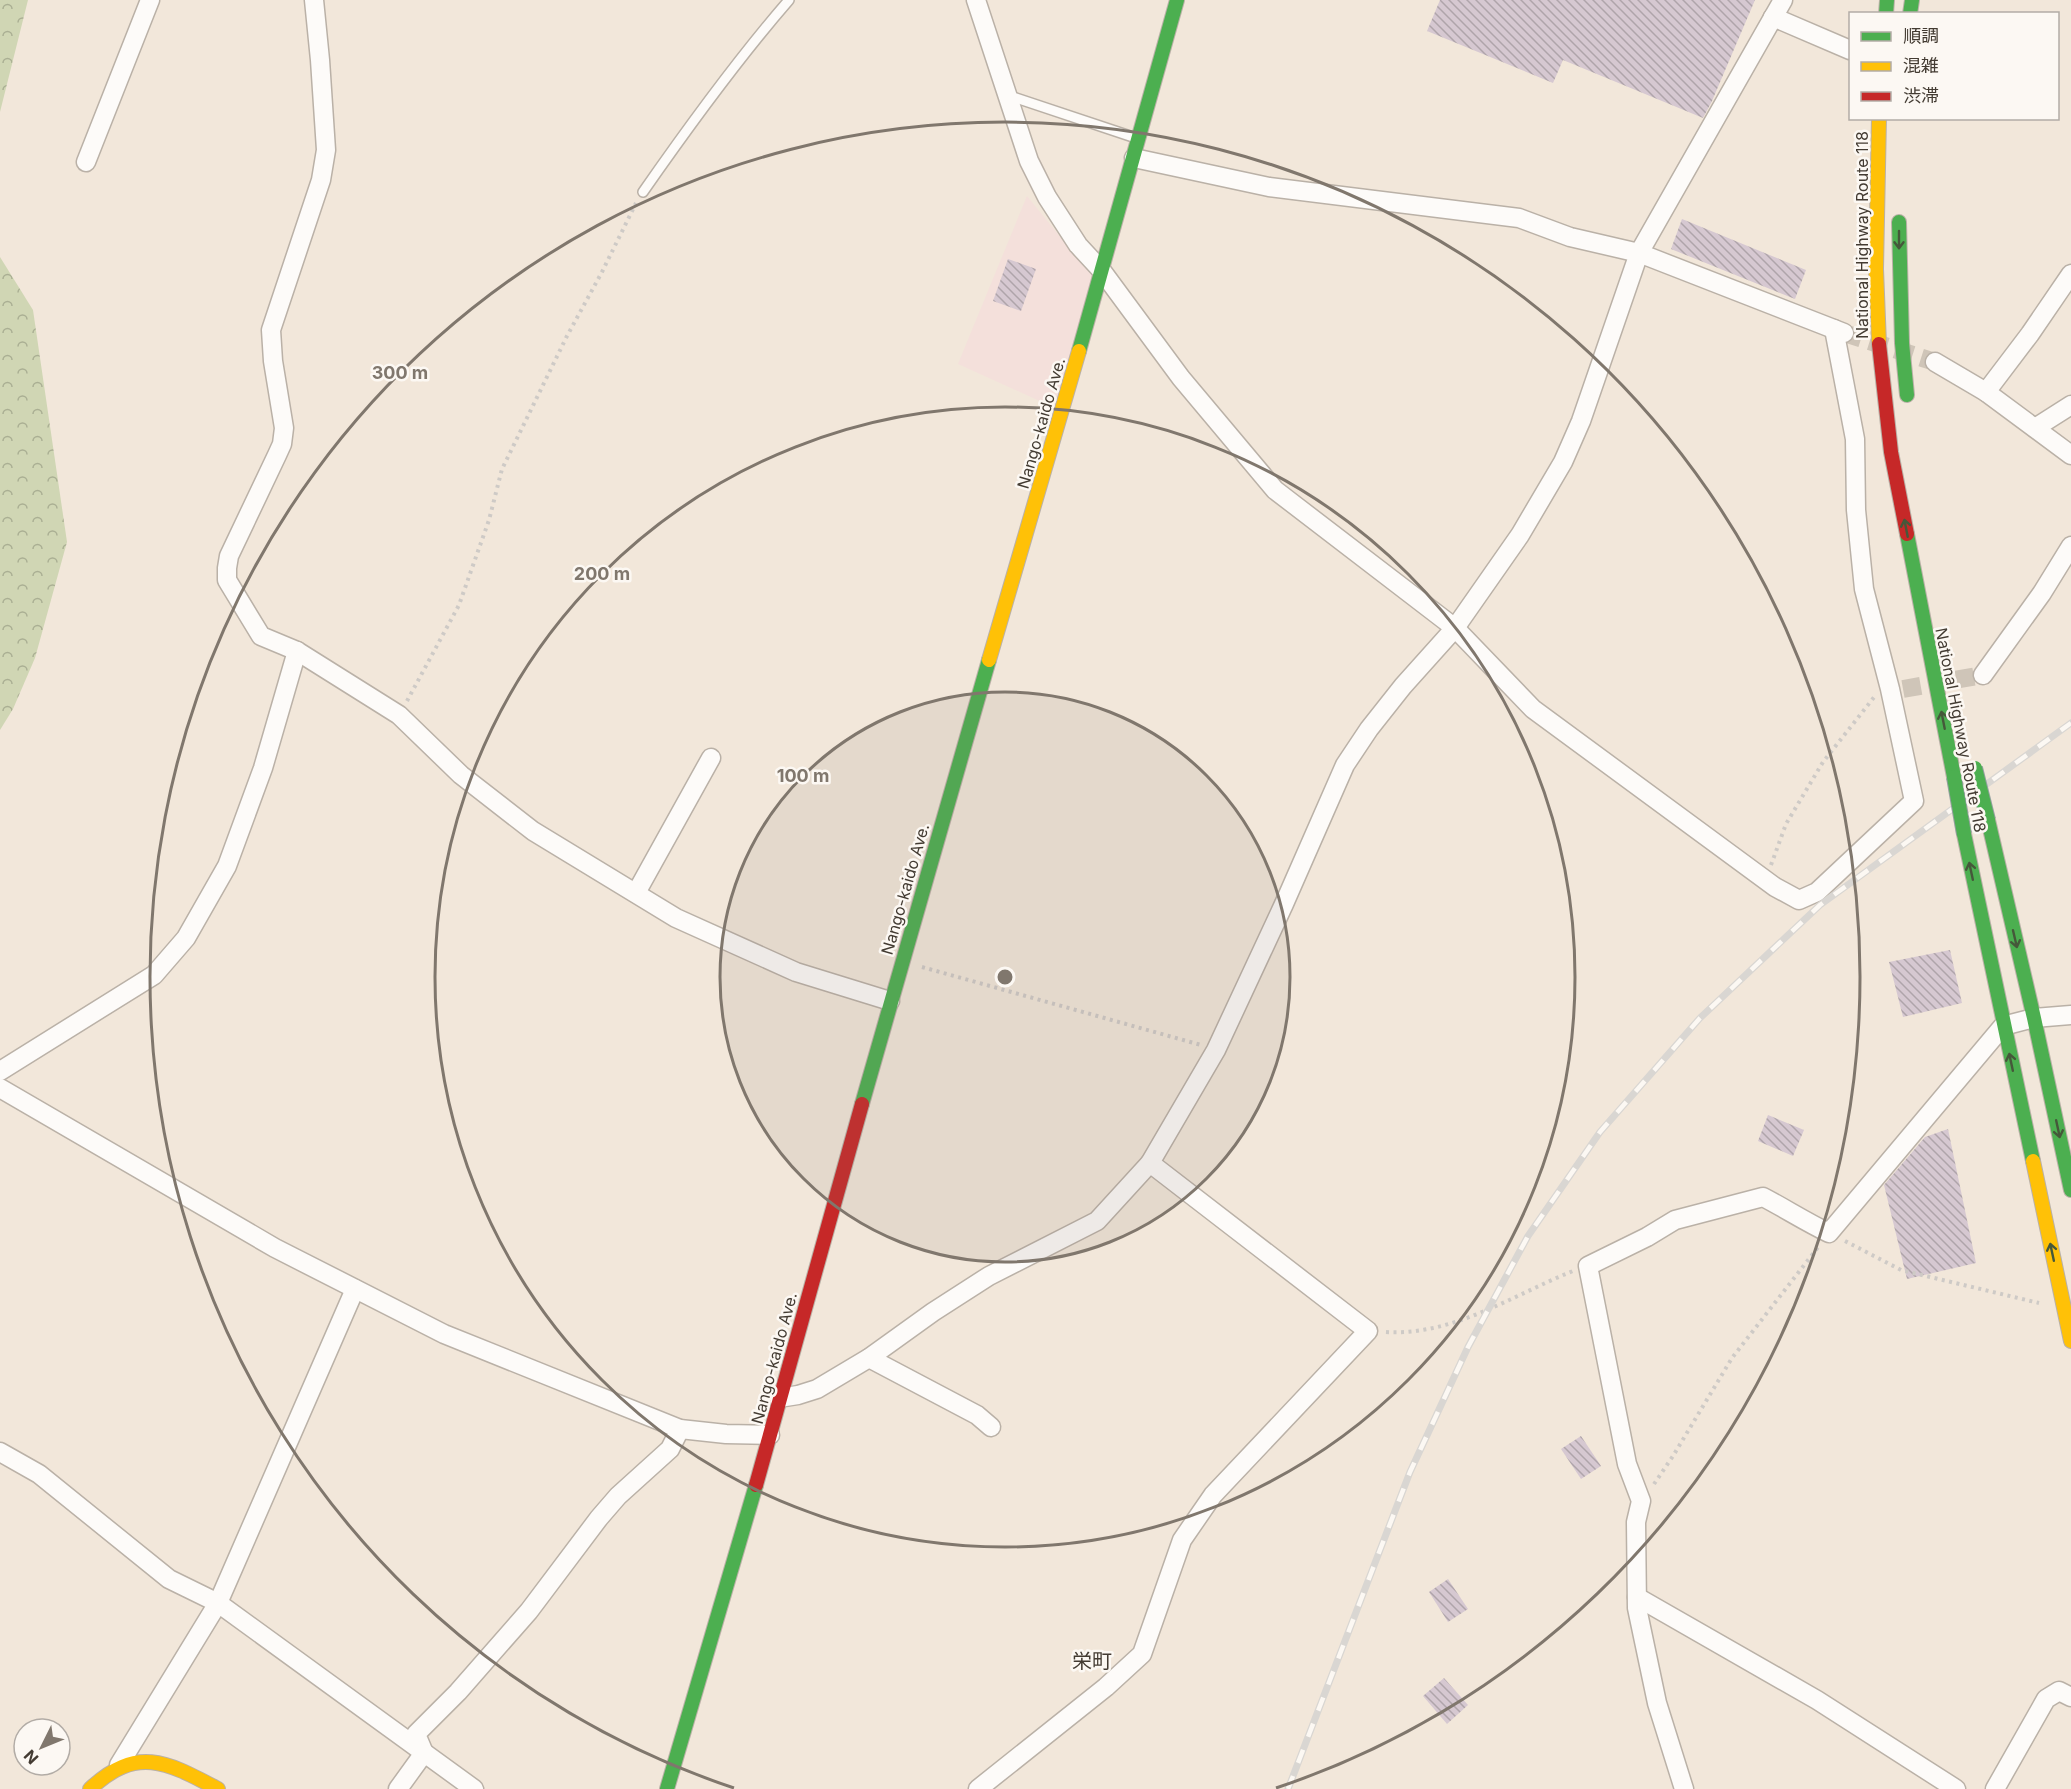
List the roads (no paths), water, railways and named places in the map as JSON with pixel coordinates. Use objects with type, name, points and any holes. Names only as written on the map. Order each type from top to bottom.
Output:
[{"type":"main road","name":"Nango-kaido Ave.","points":[[667,1789],[770,1435],[901,962],[1102,271],[1177,0]]},
{"type":"main road","name":"National Highway Route 118","points":[[1879,120],[1876,290],[1878,333],[1891,452],[1964,834],[2003,1026],[2068,1310],[2071,1341]]},
{"type":"main road","points":[[1899,206],[1902,343],[1909,409]]},
{"type":"main road","name":"National Highway Route 118","points":[[1974,762],[2034,1018],[2071,1190]]},
{"type":"main road","points":[[90,1789],[119,1765],[147,1760],[171,1765],[218,1789]]},
{"type":"street","points":[[86,162],[150,0]]},
{"type":"street","points":[[314,0],[326,150],[321,180],[271,330],[273,361],[284,428],[282,444],[229,556],[227,579],[261,636],[297,651],[399,715],[461,775],[533,831],[676,918],[796,972],[890,1001]]},
{"type":"street","points":[[976,0],[1029,161],[1047,197],[1078,245],[1102,271],[1181,378],[1275,490],[1455,628],[1533,709],[1775,887],[1799,900],[1817,892],[1914,801],[1893,686],[1864,590],[1856,510],[1855,439],[1839,331],[1639,253],[1570,237],[1520,218],[1269,188],[1134,158]]},
{"type":"street","points":[[779,1398],[817,1389],[870,1358],[933,1312],[989,1276],[1097,1221],[1150,1163],[1216,1050],[1345,765],[1369,729],[1403,686],[1455,628],[1520,536],[1563,462],[1581,421],[1639,253],[1783,0]]},
{"type":"street","points":[[1773,17],[1849,49]]},
{"type":"street","points":[[1986,392],[2030,334],[2071,274]]},
{"type":"street","points":[[1935,362],[1986,392],[2071,455]]},
{"type":"street","points":[[2035,428],[2071,405]]},
{"type":"street","points":[[1983,675],[2042,593],[2071,546]]},
{"type":"street","points":[[0,1071],[154,975],[186,938],[227,866],[263,768],[297,651]]},
{"type":"street","points":[[636,893],[711,758]]},
{"type":"street","points":[[1684,1789],[1657,1703],[1637,1608],[1636,1522],[1641,1501],[1627,1464],[1588,1266],[1676,1220],[1763,1197],[1829,1233],[2003,1026],[2034,1018],[2071,1014]]},
{"type":"street","points":[[0,1088],[275,1248],[444,1334],[680,1430],[770,1435]]},
{"type":"street","points":[[978,1789],[1106,1687],[1142,1654],[1182,1540],[1213,1495],[1368,1330],[1150,1163]]},
{"type":"street","points":[[119,1765],[218,1603],[355,1288]]},
{"type":"street","points":[[870,1358],[977,1415],[991,1427]]},
{"type":"street","points":[[424,1753],[416,1734],[458,1692],[529,1611],[618,1496],[670,1449],[680,1430]]},
{"type":"street","points":[[0,1452],[39,1474],[169,1579],[218,1603],[474,1789]]},
{"type":"street","points":[[1637,1597],[1817,1700],[1956,1789]]},
{"type":"street","points":[[1995,1789],[2046,1699],[2059,1691],[2071,1697]]},
{"type":"street","points":[[398,1789],[424,1753]]},
{"type":"lane","points":[[643,192],[687,128],[748,47],[789,0]]},
{"type":"lane","points":[[1007,95],[1138,139]]},
{"type":"tunnel","points":[[1844,333],[1935,362]]},
{"type":"tunnel","points":[[1903,689],[1983,675]]},
{"type":"railway","points":[[1288,1789],[1410,1472],[1468,1347],[1528,1236],[1600,1132],[1700,1018],[1820,905],[2071,723]]},
{"type":"district","name":"栄町","points":[[1092,1661]]}]
